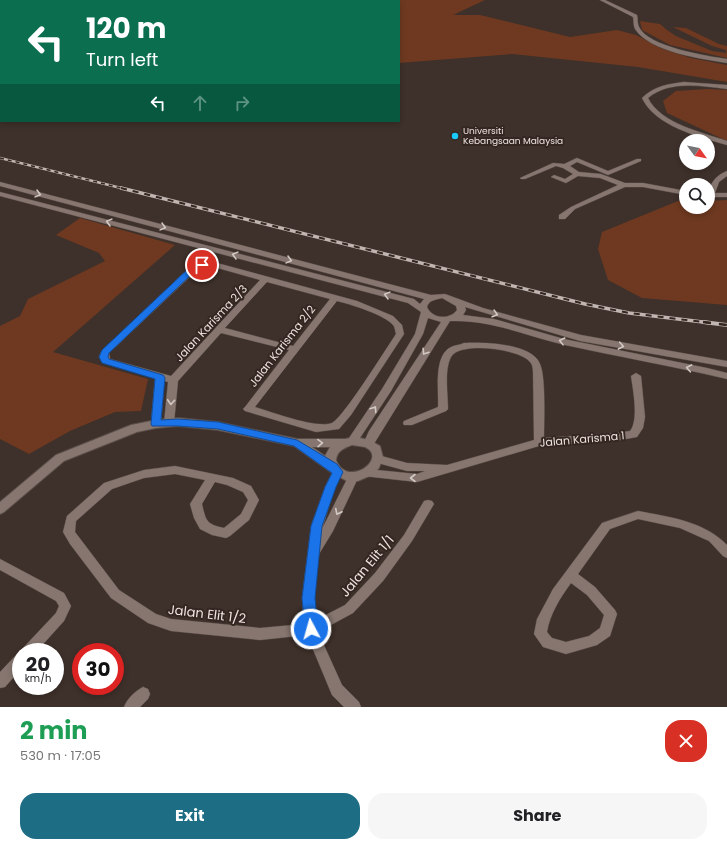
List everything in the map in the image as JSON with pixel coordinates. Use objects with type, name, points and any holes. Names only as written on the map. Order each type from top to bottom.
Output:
[{"type":"street","points":[[602,0],[635,16],[637,28],[642,33],[663,45],[683,52],[727,62]]},
{"type":"street","points":[[727,87],[697,83],[683,83],[655,90],[645,98],[647,104],[657,115],[678,125],[727,144]]},
{"type":"street","points":[[565,166],[577,160],[608,172],[639,160]]},
{"type":"street","points":[[523,178],[555,164],[565,166],[577,174],[606,178],[624,185],[643,185],[679,192]]},
{"type":"street","points":[[715,183],[727,173]]},
{"type":"street","points":[[554,177],[566,181],[577,174]]},
{"type":"street","points":[[0,184],[430,298]]},
{"type":"street","points":[[562,217],[573,208],[624,185]]},
{"type":"street","points":[[0,194],[411,301],[434,318],[449,319],[465,317],[494,322],[562,342],[727,376]]},
{"type":"street","points":[[715,195],[727,195]]},
{"type":"street","points":[[169,423],[173,380],[160,378],[106,361],[104,357],[105,352],[193,268],[202,265],[214,265],[336,298]]},
{"type":"street","name":"Jalan Karisma 2/3","points":[[173,380],[265,279]]},
{"type":"street","points":[[354,707],[337,690],[311,629],[308,598],[317,526],[335,469],[331,462],[332,453],[334,449],[348,442],[386,391],[419,334],[424,312],[422,305],[425,301],[430,298],[442,296],[480,310],[580,338],[727,364]]},
{"type":"street","name":"Jalan Karisma 2/2","points":[[336,298],[390,318],[398,325],[400,334],[348,413],[335,426],[316,428],[248,409],[295,349],[336,298]]},
{"type":"street","points":[[368,444],[372,434],[449,319],[457,315],[460,311],[458,302]]},
{"type":"street","points":[[220,330],[295,349]]},
{"type":"street","points":[[408,422],[443,409],[444,370],[448,354],[453,349],[462,346],[509,348],[520,351],[536,363],[538,372],[539,442]]},
{"type":"street","name":"Jalan Karisma 1","points":[[367,473],[417,478],[539,442],[615,437],[633,434],[638,428],[640,417],[636,376]]},
{"type":"street","points":[[156,424],[160,378]]},
{"type":"street","points":[[0,510],[60,458],[135,428],[156,424],[169,423],[218,426],[297,443],[348,442],[368,444],[375,450],[378,458],[375,467],[367,473],[354,476],[345,475],[297,443]]},
{"type":"street","name":"Jalan Karisma 1","points":[[378,458],[408,467],[451,468]]},
{"type":"street","name":"Jalan Elit 1/2","points":[[212,478],[196,504],[200,523],[207,529],[226,533],[245,517],[254,500],[247,489],[229,480],[175,470],[144,474],[108,486],[71,519],[69,532],[74,541],[115,594],[152,619],[171,625],[260,634],[311,629]]},
{"type":"street","points":[[313,554],[329,528],[354,476]]},
{"type":"street","name":"Jalan Elit 1/1","points":[[311,629],[349,609],[379,577],[408,538],[428,504]]},
{"type":"street","points":[[570,575],[591,591],[611,614],[604,632],[592,641],[566,648],[548,643],[540,634],[543,619],[558,592],[570,575],[606,526],[638,515],[682,524],[713,538],[727,553]]},
{"type":"street","points":[[0,564],[60,597],[65,606],[60,617],[36,643]]},
{"type":"street","points":[[0,682],[12,669]]},
{"type":"street","points":[[131,707],[144,694]]},
{"type":"shaded area","points":[[400,0],[485,0],[453,15],[480,15],[570,37],[617,30],[636,35],[663,49],[691,58],[727,65],[727,82],[638,67],[512,54],[400,63]]},
{"type":"shaded area","points":[[640,21],[660,24],[676,36],[712,51],[726,53],[726,50],[712,46],[673,27],[686,28],[719,44],[727,46],[727,58],[670,45],[642,30]]},
{"type":"shaded area","points":[[708,89],[727,90],[727,141],[715,135],[715,134],[712,134],[667,113],[663,101],[676,91]]},
{"type":"shaded area","points":[[727,200],[727,305],[642,298],[608,280],[598,249],[602,232],[678,201],[679,214],[715,214],[715,201]]},
{"type":"shaded area","points":[[80,218],[175,245],[53,352],[148,379],[141,411],[115,412],[70,431],[29,454],[0,439],[0,326],[20,316],[28,299],[105,261],[99,253],[56,235]]},
{"type":"railway","points":[[0,158],[125,189]]},
{"type":"railway","points":[[121,188],[125,189]]},
{"type":"railway","points":[[125,189],[585,304],[629,313],[711,323]]},
{"type":"railway","points":[[703,322],[711,323]]},
{"type":"railway","points":[[711,323],[727,325]]},
{"type":"place","name":"Universiti Kebangsaan Malaysia","points":[[455,136]]},
{"type":"route","points":[[202,265],[193,268],[105,352],[104,357],[106,361],[160,378],[156,424],[178,422],[218,426],[297,443],[338,472],[330,487],[317,526],[308,598],[311,629]]}]
